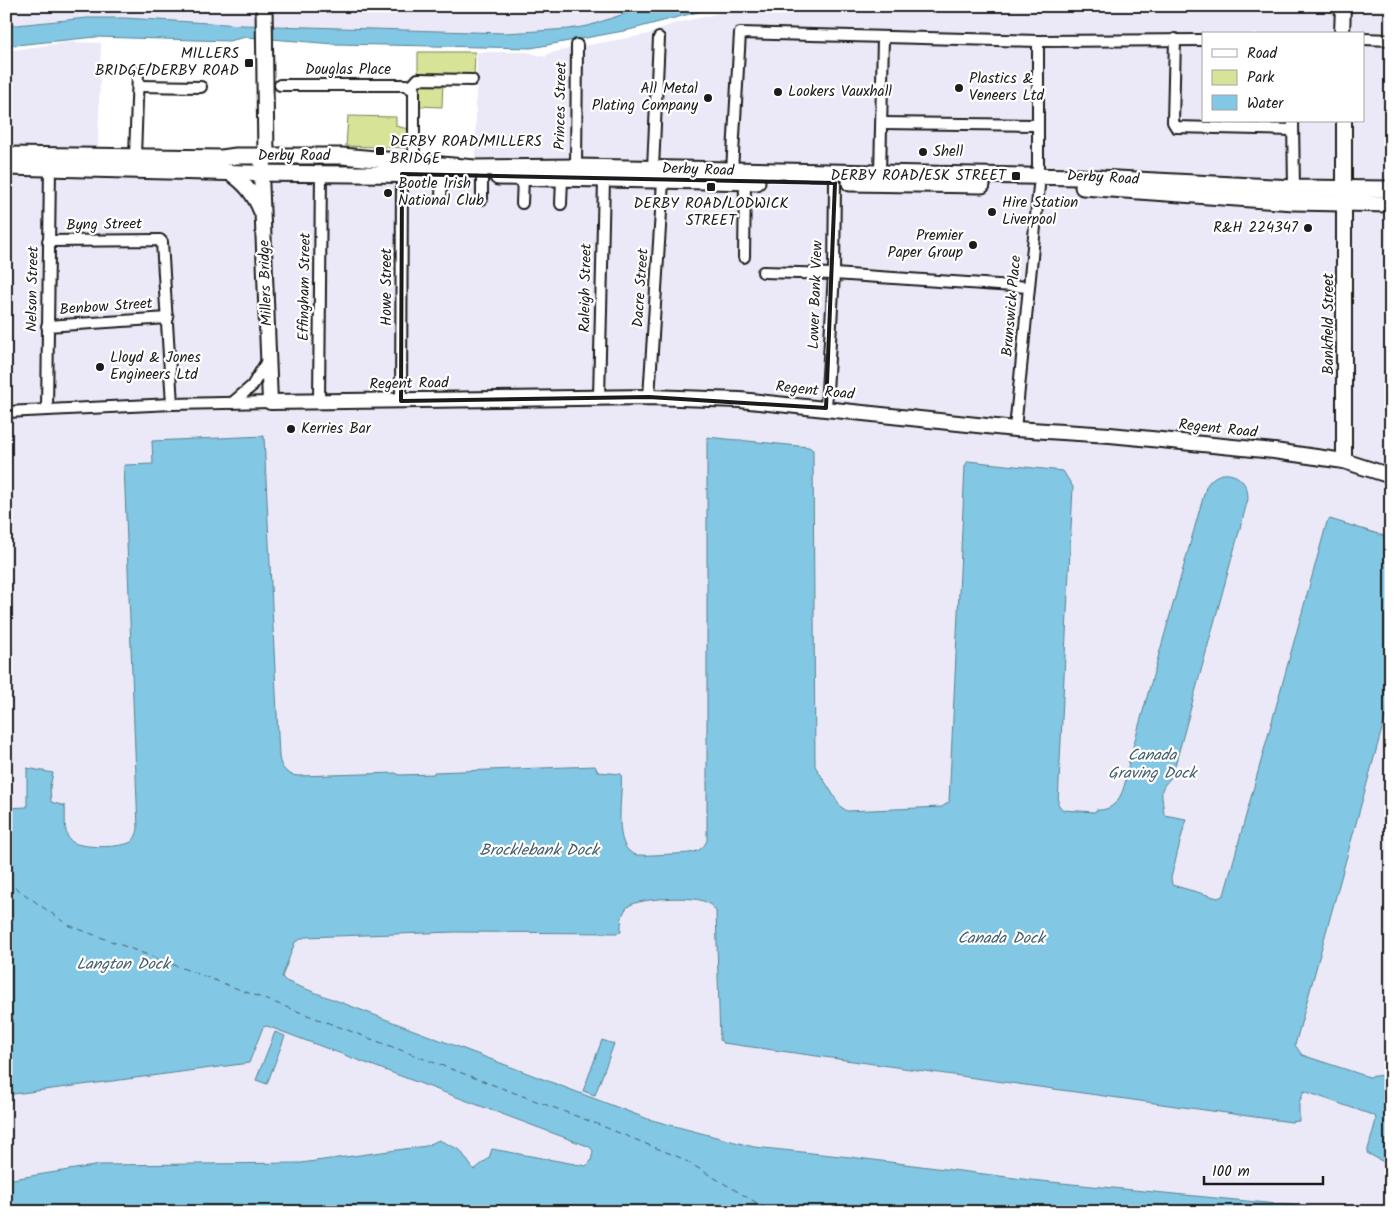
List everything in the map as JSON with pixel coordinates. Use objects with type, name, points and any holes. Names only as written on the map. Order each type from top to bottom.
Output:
[{"type":"highway","name":"Millers Bridge","points":[[255,6],[260,45]]},
{"type":"highway","name":"Millers Bridge","points":[[261,162],[260,45],[264,6]]},
{"type":"highway","name":"Derby Road","points":[[6,155],[222,158],[261,162],[321,172],[604,180],[835,183],[1038,181],[1391,189]]},
{"type":"highway","name":"Derby Road","points":[[6,167],[230,172],[261,162],[342,156],[475,168],[576,167],[880,173],[1038,181],[1346,205],[1391,204]]},
{"type":"highway","points":[[1259,186],[1276,191],[1334,194],[1341,198],[1346,205]]},
{"type":"highway","points":[[1346,188],[1349,194],[1355,196],[1391,196]]},
{"type":"main road","points":[[1342,32],[1343,6]]},
{"type":"main road","name":"Bankfield Street","points":[[1344,122],[1346,205],[1344,461]]},
{"type":"main road","name":"Millers Bridge","points":[[261,162],[270,402]]},
{"type":"main road","points":[[230,172],[252,193],[263,217]]},
{"type":"main road","name":"Regent Road","points":[[270,402],[599,397],[740,400],[1016,429],[1179,441],[1344,461],[1391,476]]},
{"type":"street","points":[[732,171],[740,34],[1038,41],[1175,38],[1202,40]]},
{"type":"street","points":[[653,168],[659,38]]},
{"type":"street","points":[[880,173],[882,38]]},
{"type":"street","points":[[1175,38],[1173,122],[1176,127],[1293,126],[1294,188]]},
{"type":"street","points":[[1364,39],[1391,40]]},
{"type":"street","name":"Brunswick Place","points":[[1016,429],[1038,181],[1038,41]]},
{"type":"street","name":"Princes Street","points":[[576,167],[577,45]]},
{"type":"street","points":[[135,156],[138,72]]},
{"type":"street","points":[[410,88],[418,79],[472,80]]},
{"type":"street","name":"Douglas Place","points":[[280,85],[406,85],[414,90],[408,121],[414,162]]},
{"type":"street","points":[[138,86],[201,87]]},
{"type":"street","points":[[882,123],[1037,125]]},
{"type":"street","name":"Nelson Street","points":[[46,410],[50,168]]},
{"type":"street","name":"Effingham Street","points":[[319,402],[321,172]]},
{"type":"street","name":"Howe Street","points":[[401,401],[402,174]]},
{"type":"street","points":[[441,197],[442,175]]},
{"type":"street","points":[[482,176],[482,199]]},
{"type":"street","points":[[522,203],[523,178]]},
{"type":"street","points":[[561,204],[562,178]]},
{"type":"street","name":"Raleigh Street","points":[[599,397],[604,180]]},
{"type":"street","name":"Dacre Street","points":[[649,397],[663,181]]},
{"type":"street","points":[[744,257],[745,182]]},
{"type":"street","name":"Lower Bank View","points":[[826,408],[834,274],[835,183]]},
{"type":"street","name":"Byng Street","points":[[48,242],[160,240],[164,244],[168,318]]},
{"type":"street","points":[[763,272],[834,274],[1029,287]]},
{"type":"street","points":[[168,318],[172,404]]},
{"type":"street","name":"Benbow Street","points":[[47,326],[168,318]]},
{"type":"street","points":[[231,403],[252,386],[268,358]]},
{"type":"street","name":"Regent Road","points":[[6,412],[172,404],[270,402]]},
{"type":"highlighted area","points":[[402,174],[835,183],[826,408],[649,397],[401,401]]},
{"type":"shaded area","points":[[6,6],[648,6],[588,26],[505,33],[242,25],[124,18],[50,21],[6,26]]},
{"type":"shaded area","points":[[752,6],[1391,6],[1391,1212],[1329,1212],[1308,1207],[1031,1180],[754,1147],[648,1119],[588,1096],[590,1147],[593,1154],[589,1166],[493,1149],[489,1158],[474,1170],[460,1150],[439,1140],[426,1146],[301,1163],[100,1165],[6,1180],[6,167],[732,182],[1346,188],[475,168],[477,52],[527,52],[546,57],[547,54],[572,48],[649,34],[672,24]]},
{"type":"shaded area","points":[[70,42],[101,43],[98,149],[6,147],[6,51]]},
{"type":"green space","points":[[418,52],[475,52],[474,77],[418,76]]},
{"type":"green space","points":[[419,81],[443,81],[442,107],[418,106]]},
{"type":"green space","points":[[348,116],[396,117],[396,126],[408,129],[407,148],[346,146]]},
{"type":"water","points":[[648,6],[720,6],[629,30],[531,48],[334,44],[246,37],[229,41],[96,37],[6,46],[6,26],[87,18],[505,33],[588,26]]},
{"type":"water","points":[[264,436],[279,756],[285,770],[298,776],[396,773],[399,775],[595,766],[598,772],[621,774],[621,832],[624,843],[629,851],[637,855],[690,853],[702,848],[707,840],[707,437],[809,447],[813,450],[815,766],[841,807],[847,811],[942,807],[949,802],[965,466],[968,461],[1063,471],[1073,487],[1058,804],[1063,810],[1095,812],[1096,810],[1112,806],[1121,794],[1206,487],[1211,480],[1225,474],[1232,475],[1244,483],[1248,499],[1173,773],[1162,790],[1164,815],[1186,819],[1171,878],[1172,885],[1218,898],[1224,895],[1327,522],[1330,519],[1391,538],[1391,696],[1295,1045],[1302,1055],[1369,1077],[1382,1075],[1391,1065],[1391,1166],[1367,1153],[1376,1120],[1375,1116],[1304,1091],[1299,1103],[1299,1121],[1291,1122],[723,1043],[720,1040],[716,911],[712,906],[697,899],[665,899],[643,901],[626,908],[621,921],[621,932],[617,933],[455,932],[305,937],[295,942],[282,977],[286,981],[298,986],[648,1119],[754,1147],[1031,1180],[1308,1207],[1329,1212],[6,1212],[6,1180],[100,1165],[301,1163],[426,1146],[439,1140],[460,1150],[474,1170],[489,1158],[492,1149],[586,1166],[591,1161],[593,1151],[590,1147],[267,1026],[263,1027],[249,1063],[6,1095],[6,808],[27,807],[27,768],[53,773],[50,787],[51,802],[65,806],[66,833],[74,843],[99,847],[126,844],[134,839],[138,829],[124,465],[153,464],[152,441]]},
{"type":"water","points":[[275,1032],[285,1036],[267,1084],[256,1080]]},
{"type":"water","points":[[602,1040],[614,1044],[595,1095],[583,1091]]},
{"type":"ferry route","points":[[6,881],[68,925],[592,1122],[681,1158],[772,1212]]},
{"type":"place","name":"MILLERS BRIDGE/DERBY ROAD","points":[[249,63]]},
{"type":"place","name":"Plastics & Veneers Ltd","points":[[959,88]]},
{"type":"place","name":"Lookers Vauxhall","points":[[778,92]]},
{"type":"place","name":"All Metal Plating Company","points":[[708,98]]},
{"type":"place","name":"DERBY ROAD/MILLERS BRIDGE","points":[[380,151]]},
{"type":"place","name":"Shell","points":[[923,152]]},
{"type":"place","name":"DERBY ROAD/ESK STREET","points":[[1016,176]]},
{"type":"place","name":"DERBY ROAD/LODWICK STREET","points":[[711,187]]},
{"type":"place","name":"Bootle Irish National Club","points":[[388,193]]},
{"type":"place","name":"Hire Station Liverpool","points":[[992,212]]},
{"type":"place","name":"R&H 224347","points":[[1308,228]]},
{"type":"place","name":"Premier Paper Group","points":[[973,245]]},
{"type":"place","name":"Lloyd & Jones Engineers Ltd","points":[[100,367]]},
{"type":"place","name":"Kerries Bar","points":[[291,429]]},
{"type":"water label","name":"Canada Graving Dock","points":[[1152,764]]},
{"type":"water label","name":"Brocklebank Dock","points":[[539,850]]},
{"type":"water label","name":"Canada Dock","points":[[1001,938]]},
{"type":"water label","name":"Langton Dock","points":[[123,964]]}]
